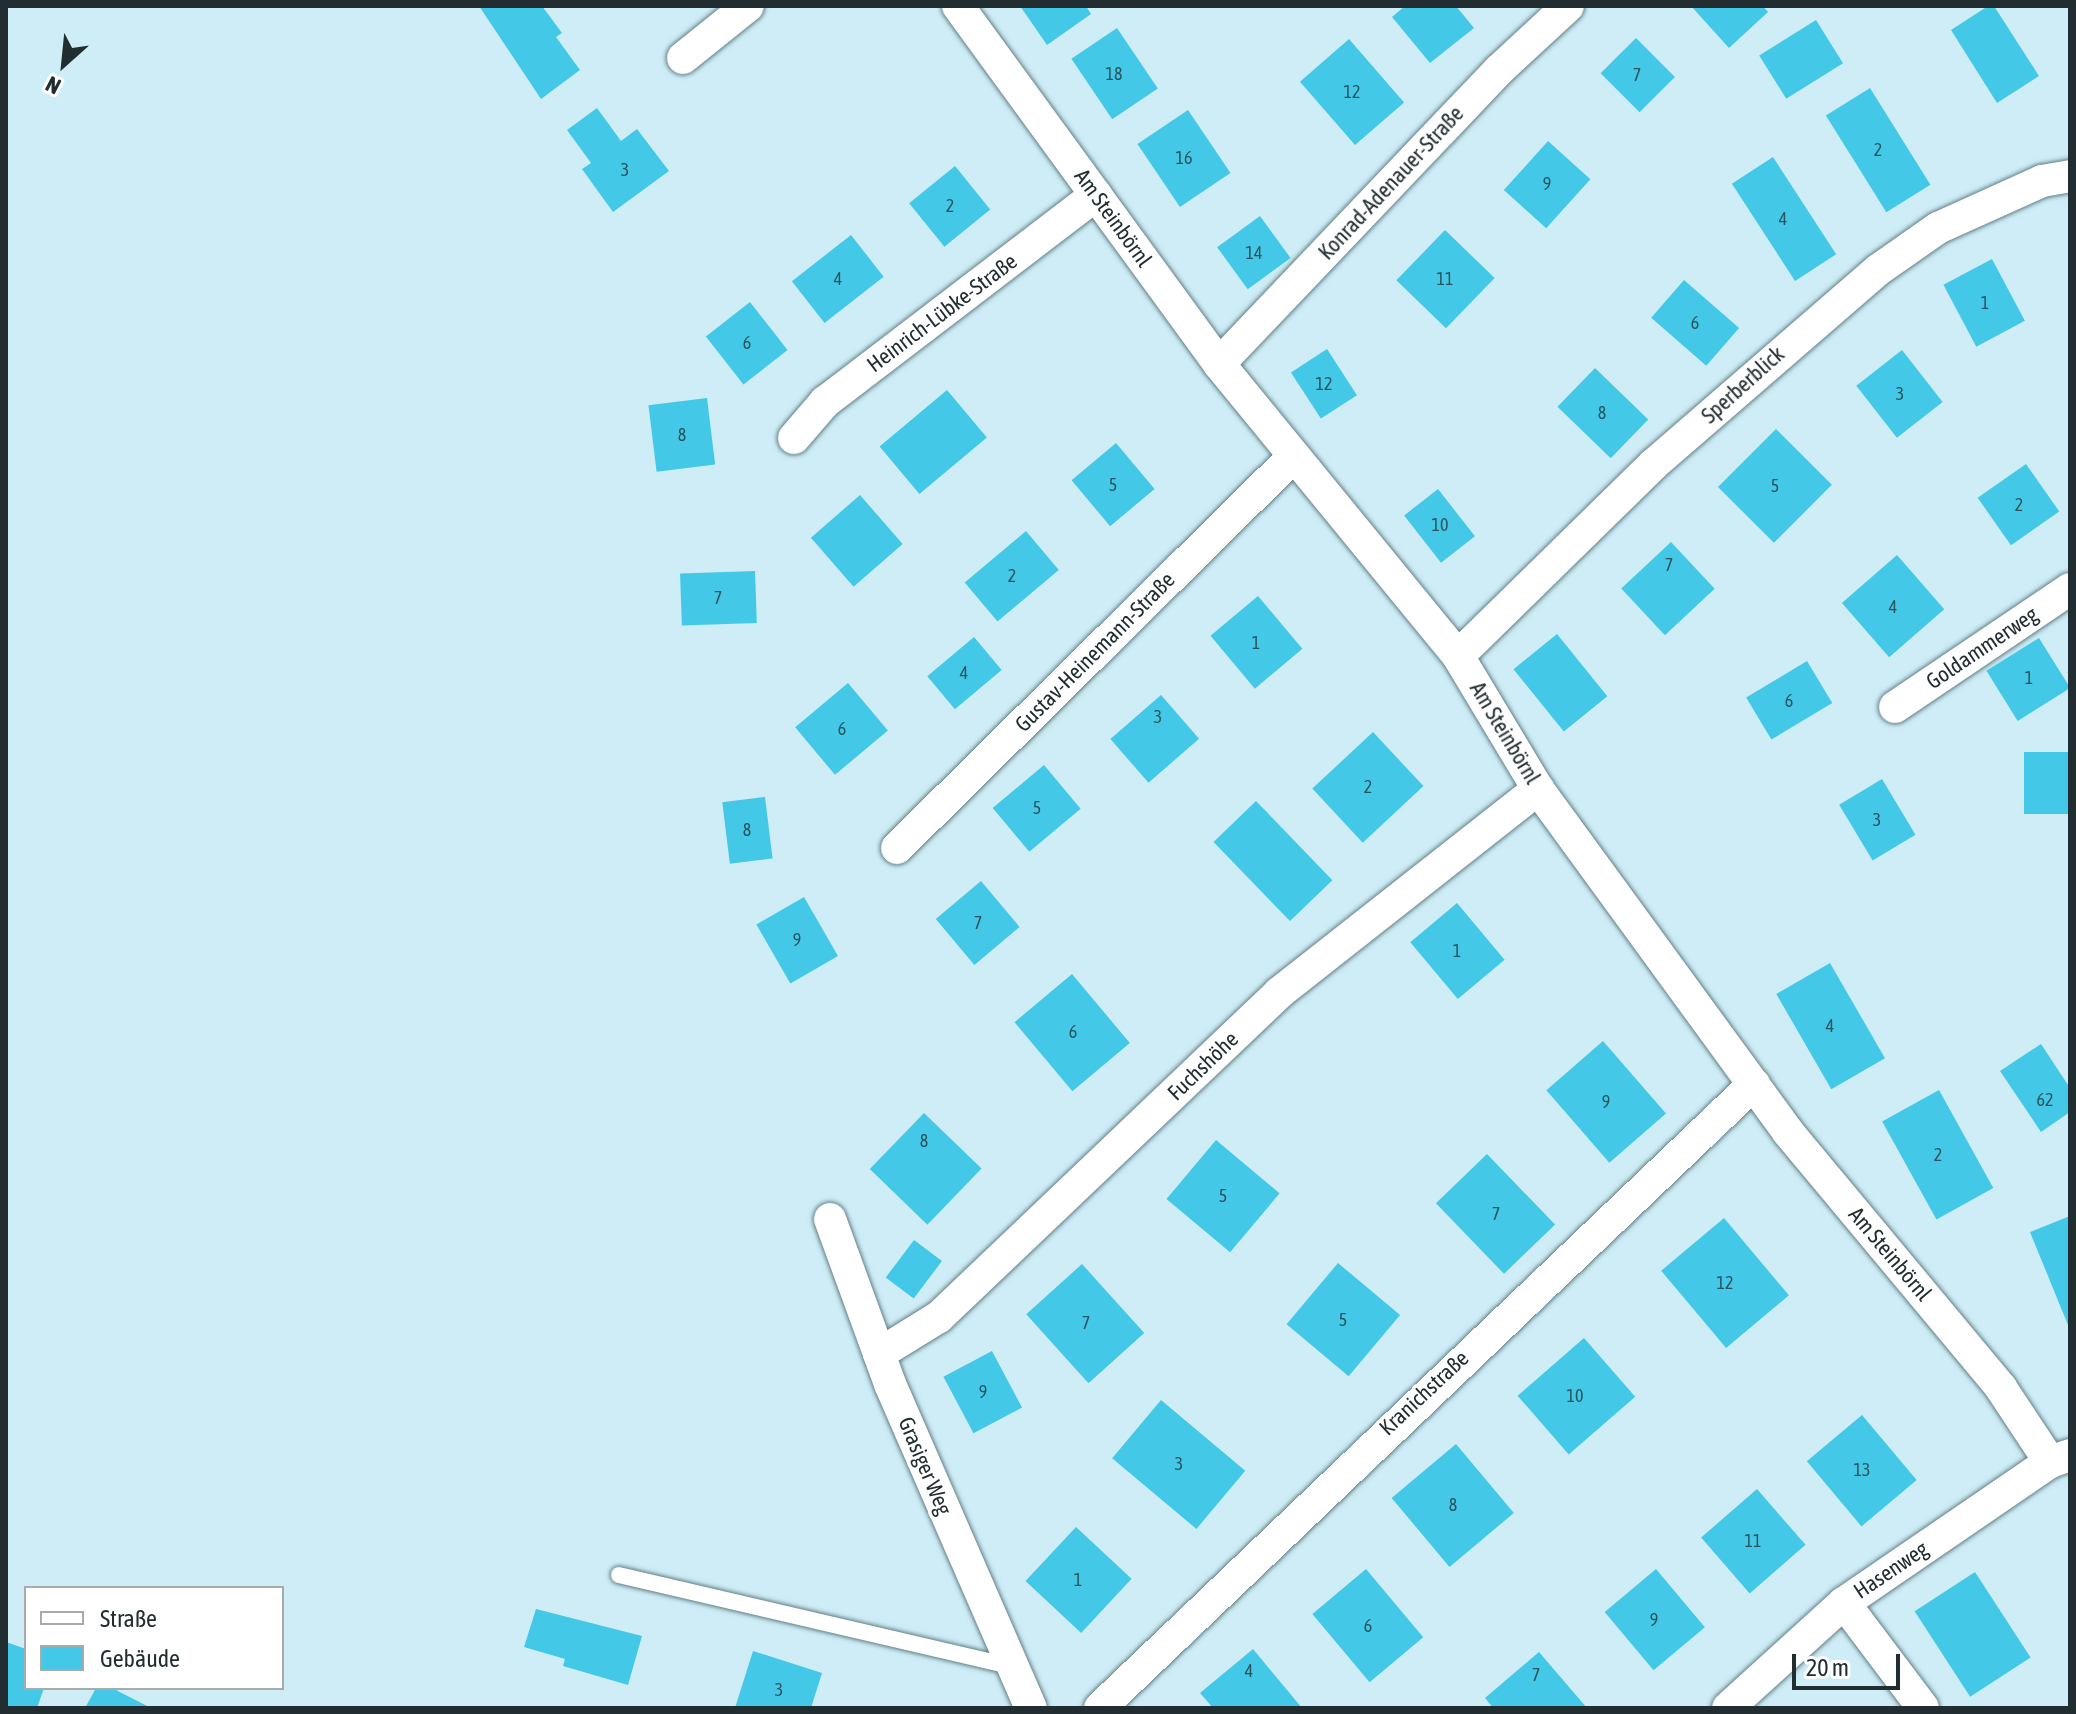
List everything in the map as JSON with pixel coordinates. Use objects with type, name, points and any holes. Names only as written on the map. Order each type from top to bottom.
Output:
[{"type":"street","points":[[683,58],[748,6]]},
{"type":"street","name":"Am Steinbörnl","points":[[958,6],[1219,364],[1458,656],[1538,789],[1754,1084],[2060,1458]]},
{"type":"street","name":"Konrad-Adenauer-Straße","points":[[1219,364],[1499,70],[1568,6]]},
{"type":"street","name":"Sperberblick","points":[[1458,656],[1654,464],[1878,270],[1938,228],[2042,181],[2070,176]]},
{"type":"street","name":"Heinrich-Lübke-Straße","points":[[794,438],[825,402],[1096,195]]},
{"type":"street","name":"Gustav-Heinemann-Straße","points":[[897,848],[1294,456]]},
{"type":"street","name":"Goldammerweg","points":[[1895,707],[2070,589]]},
{"type":"street","name":"Fuchshöhe","points":[[879,1354],[939,1317],[1279,993],[1538,789]]},
{"type":"street","name":"Kranichstraße","points":[[1100,1708],[1754,1084]]},
{"type":"street","name":"Grasiger Weg","points":[[830,1219],[879,1354],[1031,1708]]},
{"type":"street","name":"Hasenweg","points":[[1728,1708],[1844,1603],[2060,1458]]},
{"type":"street","points":[[1844,1603],[1923,1708]]},
{"type":"lane","points":[[619,1575],[1011,1666]]},
{"type":"building","points":[[479,6],[542,6],[562,33],[556,37],[580,70],[541,99]]},
{"type":"building","points":[[1020,6],[1086,6],[1091,14],[1047,45]]},
{"type":"building","points":[[1405,6],[1456,6],[1474,28],[1430,63],[1392,17]]},
{"type":"building","points":[[1691,6],[1763,6],[1768,12],[1729,48]]},
{"type":"building","points":[[1988,6],[1994,6],[2039,76],[1997,103],[1951,30]]},
{"type":"building","points":[[1816,20],[1843,63],[1786,99],[1759,56]]},
{"type":"building","points":[[1117,28],[1158,89],[1112,119],[1071,59]]},
{"type":"building","points":[[1636,38],[1675,77],[1640,112],[1601,73]]},
{"type":"building","points":[[1349,39],[1404,102],[1355,145],[1300,82]]},
{"type":"building","points":[[1870,88],[1930,185],[1886,212],[1826,116]]},
{"type":"building","points":[[597,108],[621,141],[637,129],[669,171],[613,212],[582,169],[591,163],[567,130]]},
{"type":"building","points":[[1188,110],[1230,173],[1180,207],[1137,144]]},
{"type":"building","points":[[1548,141],[1590,179],[1546,228],[1504,190]]},
{"type":"building","points":[[1773,157],[1836,254],[1795,281],[1732,184]]},
{"type":"building","points":[[955,166],[990,210],[944,247],[909,203]]},
{"type":"building","points":[[1260,216],[1291,258],[1248,289],[1217,247]]},
{"type":"building","points":[[1445,230],[1495,278],[1446,328],[1396,280]]},
{"type":"building","points":[[851,235],[884,277],[825,323],[792,281]]},
{"type":"building","points":[[1992,259],[2025,321],[1976,347],[1943,285]]},
{"type":"building","points":[[1684,280],[1739,328],[1706,366],[1651,318]]},
{"type":"building","points":[[750,302],[788,350],[743,385],[706,336]]},
{"type":"building","points":[[1327,349],[1357,395],[1321,419],[1291,372]]},
{"type":"building","points":[[1902,350],[1943,402],[1897,438],[1856,386]]},
{"type":"building","points":[[1595,368],[1648,419],[1611,458],[1557,407]]},
{"type":"building","points":[[947,390],[987,437],[919,494],[880,447]]},
{"type":"building","points":[[707,398],[715,465],[657,472],[648,405]]},
{"type":"building","points":[[1776,429],[1832,485],[1774,543],[1718,487]]},
{"type":"building","points":[[1116,443],[1155,489],[1110,526],[1072,480]]},
{"type":"building","points":[[2026,464],[2059,512],[2011,545],[1978,498]]},
{"type":"building","points":[[1438,489],[1475,536],[1441,563],[1404,515]]},
{"type":"building","points":[[860,495],[903,544],[854,587],[811,538]]},
{"type":"building","points":[[1026,531],[1059,570],[997,621],[965,582]]},
{"type":"building","points":[[1671,542],[1715,589],[1665,635],[1621,588]]},
{"type":"building","points":[[1897,555],[1944,609],[1889,657],[1842,603]]},
{"type":"building","points":[[755,571],[757,623],[682,626],[680,574]]},
{"type":"building","points":[[1258,596],[1302,649],[1255,689],[1211,636]]},
{"type":"building","points":[[1557,634],[1607,696],[1564,731],[1513,669]]},
{"type":"building","points":[[974,637],[1002,670],[955,709],[927,676]]},
{"type":"building","points":[[2039,638],[2070,688],[2018,721],[1986,671]]},
{"type":"building","points":[[1807,661],[1832,703],[1771,740],[1746,698]]},
{"type":"building","points":[[848,683],[888,730],[835,775],[795,727]]},
{"type":"building","points":[[1161,695],[1199,739],[1148,783],[1110,739]]},
{"type":"building","points":[[1373,732],[1423,786],[1363,843],[1312,789]]},
{"type":"building","points":[[2024,752],[2070,752],[2070,814],[2024,814]]},
{"type":"building","points":[[1044,765],[1081,809],[1029,852],[993,808]]},
{"type":"building","points":[[1882,779],[1915,835],[1873,860],[1839,805]]},
{"type":"building","points":[[765,797],[773,859],[730,864],[722,802]]},
{"type":"building","points":[[1256,801],[1332,880],[1290,921],[1214,842]]},
{"type":"building","points":[[981,881],[1020,927],[974,965],[936,919]]},
{"type":"building","points":[[804,897],[838,956],[790,983],[756,924]]},
{"type":"building","points":[[1457,903],[1505,960],[1458,999],[1410,942]]},
{"type":"building","points":[[1830,963],[1885,1058],[1831,1089],[1776,994]]},
{"type":"building","points":[[1072,974],[1130,1043],[1072,1091],[1015,1022]]},
{"type":"building","points":[[1603,1041],[1666,1113],[1609,1163],[1546,1090]]},
{"type":"building","points":[[2041,1044],[2070,1088],[2070,1112],[2041,1132],[2000,1071]]},
{"type":"building","points":[[1939,1090],[1993,1188],[1936,1219],[1882,1122]]},
{"type":"building","points":[[924,1113],[982,1169],[927,1225],[870,1169]]},
{"type":"building","points":[[1216,1140],[1280,1193],[1230,1252],[1167,1199]]},
{"type":"building","points":[[1487,1154],[1555,1224],[1504,1274],[1436,1203]]},
{"type":"building","points":[[2070,1216],[2070,1324],[2068,1325],[2030,1232]]},
{"type":"building","points":[[1724,1218],[1789,1295],[1726,1348],[1661,1271]]},
{"type":"building","points":[[914,1240],[942,1261],[914,1299],[886,1278]]},
{"type":"building","points":[[1338,1263],[1400,1315],[1349,1376],[1287,1324]]},
{"type":"building","points":[[1082,1264],[1144,1333],[1088,1383],[1026,1314]]},
{"type":"building","points":[[1584,1338],[1635,1397],[1569,1455],[1518,1396]]},
{"type":"building","points":[[992,1351],[1022,1408],[973,1433],[943,1377]]},
{"type":"building","points":[[1161,1400],[1245,1471],[1196,1529],[1112,1458]]},
{"type":"building","points":[[1862,1415],[1917,1480],[1861,1526],[1807,1461]]},
{"type":"building","points":[[1456,1444],[1514,1513],[1450,1567],[1392,1498]]},
{"type":"building","points":[[1757,1489],[1806,1545],[1750,1593],[1701,1538]]},
{"type":"building","points":[[1076,1527],[1132,1579],[1081,1633],[1026,1581]]},
{"type":"building","points":[[1366,1569],[1423,1637],[1370,1682],[1312,1614]]},
{"type":"building","points":[[1656,1569],[1705,1627],[1654,1670],[1605,1612]]},
{"type":"building","points":[[1975,1572],[2031,1658],[1970,1697],[1915,1611]]},
{"type":"building","points":[[536,1609],[642,1636],[628,1685],[563,1666],[565,1659],[524,1647]]},
{"type":"building","points":[[6,1642],[24,1648],[24,1690],[43,1690],[37,1708],[6,1708]]},
{"type":"building","points":[[1253,1649],[1302,1708],[1213,1708],[1200,1693]]},
{"type":"building","points":[[753,1651],[822,1673],[811,1708],[735,1708]]},
{"type":"building","points":[[1539,1652],[1587,1708],[1493,1708],[1485,1698]]},
{"type":"building","points":[[95,1690],[116,1690],[151,1708],[85,1708]]}]
